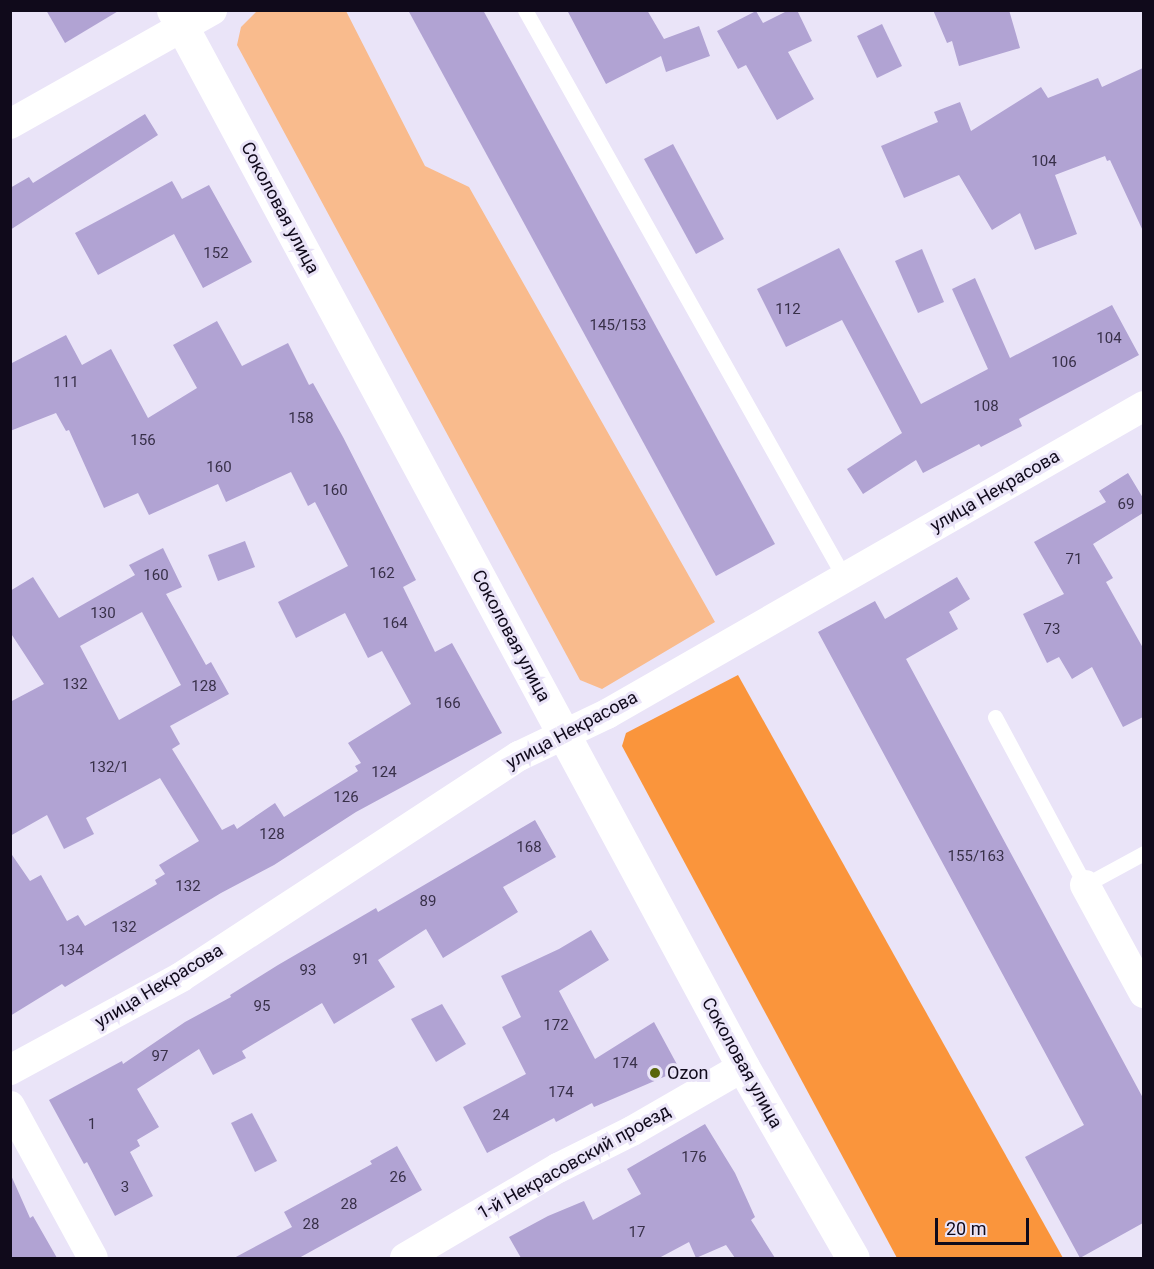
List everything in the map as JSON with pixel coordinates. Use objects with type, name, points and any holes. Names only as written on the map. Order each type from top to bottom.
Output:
[{"type":"main road","name":"Соколовая улица","points":[[178,19],[743,1067],[853,1258]]},
{"type":"street","points":[[10,124],[178,19],[212,10]]},
{"type":"street","name":"улица Некрасова","points":[[10,1070],[181,977],[519,756],[607,714],[1143,406]]},
{"type":"street","points":[[1085,885],[1143,993]]},
{"type":"street","name":"1-й Некрасовский проезд","points":[[405,1258],[558,1168],[632,1131],[743,1067]]},
{"type":"street","points":[[10,1106],[93,1258]]},
{"type":"lane","points":[[525,10],[843,577]]},
{"type":"lane","points":[[995,717],[1085,885],[1143,853]]},
{"type":"shaded area","points":[[258,10],[346,11],[425,166],[469,187],[715,622],[602,689],[580,680],[237,45],[241,27]]},
{"type":"shaded area","points":[[738,675],[1063,1258],[897,1258],[622,746],[626,733]]},
{"type":"building","points":[[46,10],[120,10],[65,43]]},
{"type":"building","points":[[408,10],[483,10],[775,544],[716,576]]},
{"type":"building","points":[[567,10],[647,10],[664,39],[699,26],[710,56],[666,72],[661,56],[606,84]]},
{"type":"building","points":[[789,10],[797,10],[812,41],[788,52],[814,99],[777,120],[746,65],[738,69],[717,31],[756,11],[763,23]]},
{"type":"building","points":[[933,10],[1009,10],[1020,48],[959,66],[952,41],[947,43]]},
{"type":"building","points":[[882,24],[902,66],[877,78],[857,36]]},
{"type":"building","points":[[1143,68],[1143,231],[1110,160],[1107,161],[1105,156],[1055,175],[1077,234],[1035,250],[1020,213],[992,230],[959,175],[904,198],[881,146],[938,122],[934,112],[960,102],[971,131],[1041,87],[1048,98],[1098,78],[1102,87]]},
{"type":"building","points":[[145,114],[158,135],[10,230],[10,188],[29,177],[33,183]]},
{"type":"building","points":[[673,144],[724,239],[696,254],[644,159]]},
{"type":"building","points":[[172,181],[182,199],[209,185],[252,262],[203,288],[174,234],[98,275],[75,233]]},
{"type":"building","points":[[839,248],[921,404],[988,369],[952,289],[975,278],[1010,358],[1112,305],[1139,355],[1019,419],[1022,426],[981,447],[979,444],[923,473],[916,460],[863,494],[847,469],[902,433],[842,320],[786,347],[757,289]]},
{"type":"building","points":[[922,249],[944,302],[918,313],[895,261]]},
{"type":"building","points":[[217,321],[242,366],[288,343],[309,385],[313,383],[343,437],[416,580],[403,587],[435,652],[452,643],[502,733],[356,812],[274,865],[221,893],[65,987],[62,984],[10,1016],[10,852],[30,881],[41,875],[67,921],[78,915],[85,926],[157,884],[155,880],[165,874],[159,865],[199,841],[160,778],[86,818],[94,834],[64,849],[47,815],[10,836],[10,702],[44,684],[10,632],[10,591],[33,577],[59,618],[135,575],[129,565],[163,548],[182,587],[166,594],[206,665],[211,662],[229,694],[170,726],[180,744],[172,749],[222,830],[234,824],[237,829],[275,803],[284,817],[358,771],[355,766],[361,763],[348,743],[411,704],[382,651],[368,658],[345,613],[296,638],[278,602],[348,566],[315,502],[308,506],[291,472],[226,502],[218,484],[149,515],[138,493],[104,508],[69,430],[66,431],[56,413],[10,431],[10,364],[66,335],[82,365],[111,349],[148,418],[197,388],[173,345]],"holes":[[[142,612],[181,685],[119,720],[80,646]]]},
{"type":"building","points":[[1128,473],[1143,498],[1143,513],[1093,544],[1113,578],[1106,582],[1143,648],[1143,717],[1123,727],[1092,667],[1072,679],[1059,657],[1047,663],[1023,614],[1064,594],[1034,542],[1106,502],[1099,491]]},
{"type":"building","points":[[245,541],[255,567],[218,581],[208,555]]},
{"type":"building","points":[[957,577],[970,599],[949,612],[958,629],[906,659],[1143,1098],[1143,1223],[1080,1258],[1025,1157],[1084,1125],[818,632],[875,601],[885,619]]},
{"type":"building","points":[[535,820],[556,857],[503,887],[518,912],[443,958],[426,929],[378,960],[395,987],[334,1024],[322,1003],[242,1051],[246,1058],[213,1075],[199,1049],[137,1089],[159,1127],[137,1140],[140,1146],[130,1152],[153,1196],[115,1216],[87,1162],[84,1164],[49,1100],[122,1061],[123,1064],[185,1022],[231,997],[230,995],[278,965],[376,908],[378,912]]},
{"type":"building","points":[[591,930],[609,960],[559,991],[595,1059],[654,1022],[680,1070],[594,1107],[592,1103],[556,1122],[554,1118],[487,1153],[463,1107],[526,1074],[502,1027],[521,1017],[501,976],[559,949]]},
{"type":"building","points":[[442,1004],[466,1044],[436,1062],[411,1019]]},
{"type":"building","points":[[252,1113],[277,1161],[255,1172],[231,1123]]},
{"type":"building","points":[[705,1124],[735,1173],[755,1217],[751,1220],[775,1258],[735,1258],[726,1245],[696,1258],[689,1242],[659,1258],[521,1258],[509,1237],[548,1216],[584,1201],[593,1220],[641,1194],[627,1169]]},
{"type":"building","points":[[397,1146],[422,1190],[299,1258],[234,1258],[292,1227],[284,1212],[372,1164],[370,1161]]},
{"type":"building","points":[[10,1173],[30,1218],[33,1216],[57,1258],[10,1258]]},
{"type":"place","name":"Ozon","points":[[655,1073]]}]
